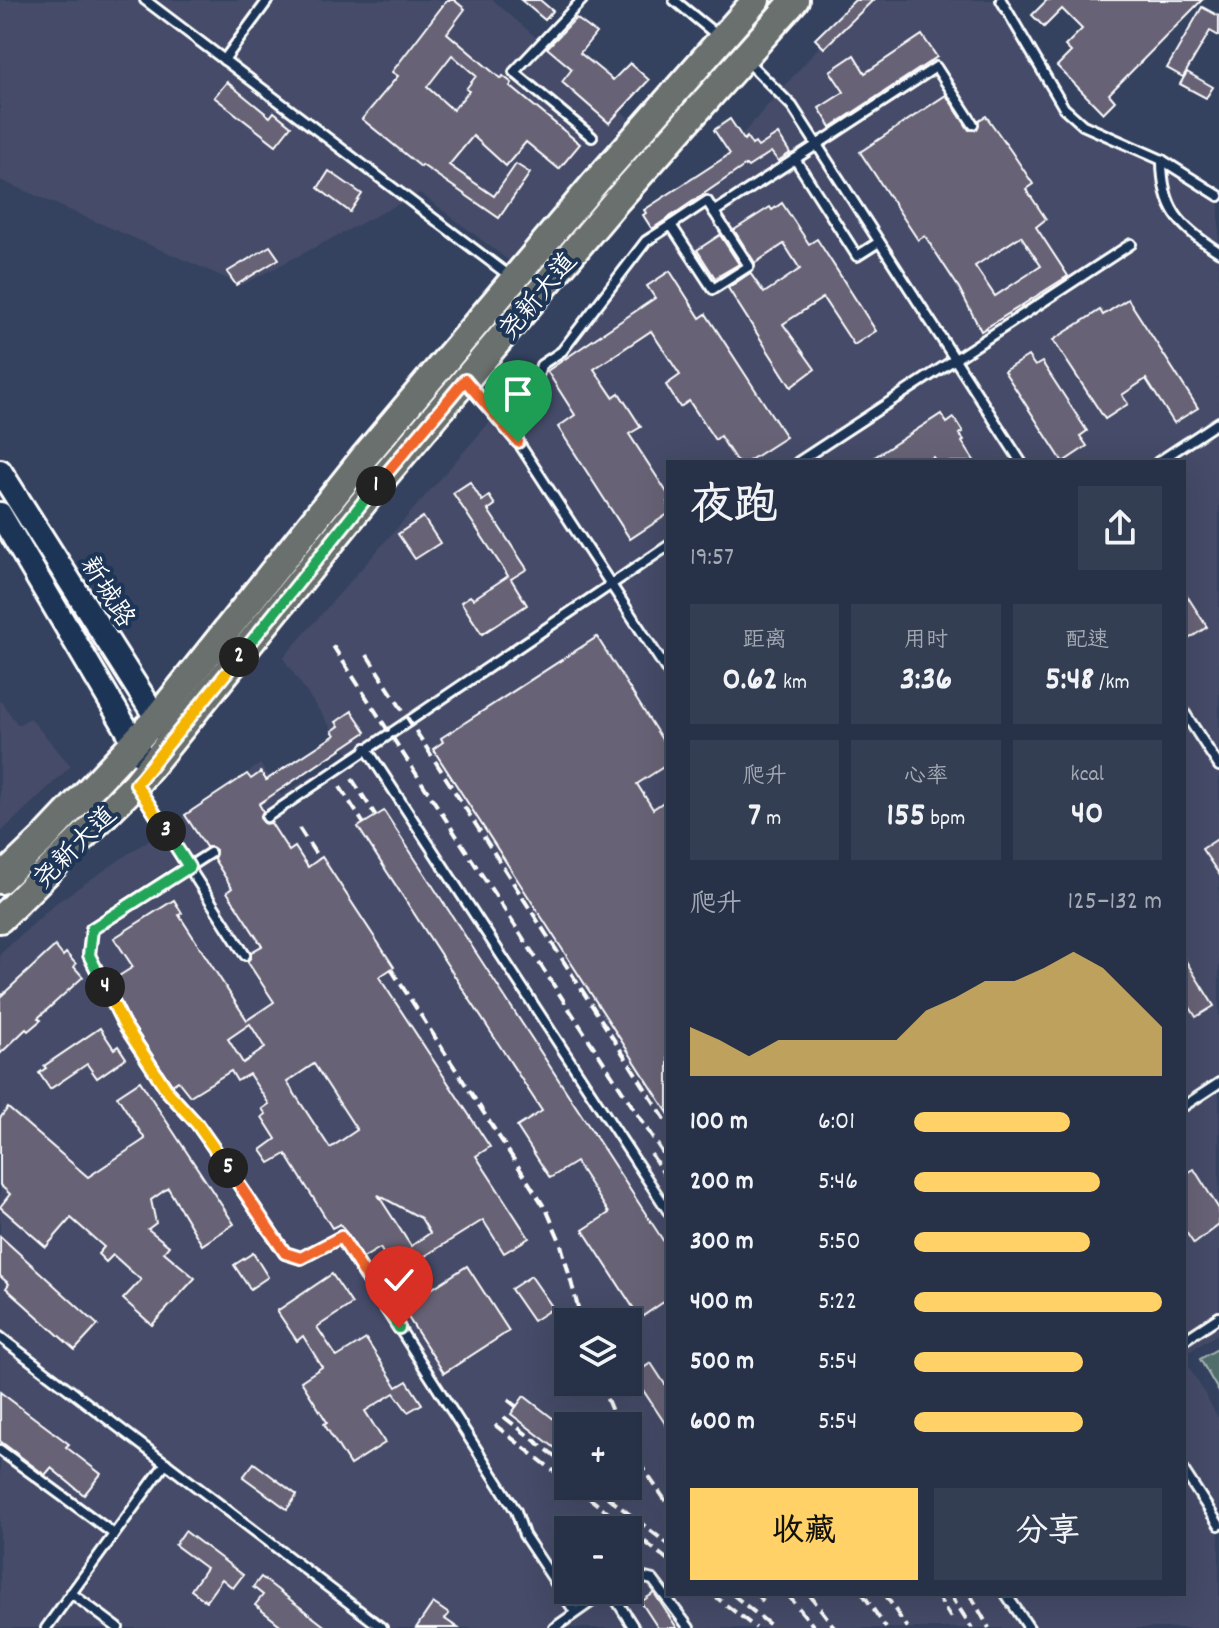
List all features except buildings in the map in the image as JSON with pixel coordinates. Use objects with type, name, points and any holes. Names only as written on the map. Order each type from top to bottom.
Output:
[{"type":"main road","name":"尧新大道","points":[[0,919],[143,776],[164,730],[365,456],[756,0]]},
{"type":"main road","name":"尧新大道","points":[[0,880],[135,744],[164,730],[387,473],[617,200],[795,0]]},
{"type":"main road","name":"新城路","points":[[0,471],[164,730]]},
{"type":"main road","name":"新城路","points":[[0,514],[135,744],[143,776]]},
{"type":"lane","points":[[145,0],[514,279]]},
{"type":"lane","points":[[224,60],[268,0]]},
{"type":"lane","points":[[582,0],[514,72],[592,137]]},
{"type":"lane","points":[[674,0],[722,39],[792,106],[1020,460]]},
{"type":"lane","points":[[1001,0],[1064,108],[1083,125],[1162,160],[1219,196]]},
{"type":"lane","points":[[714,212],[936,67],[973,124]]},
{"type":"lane","points":[[795,159],[857,256],[879,242]]},
{"type":"lane","points":[[1162,160],[1162,184],[1170,209],[1189,232],[1219,252]]},
{"type":"lane","points":[[534,390],[541,365],[562,351],[646,241],[707,201],[749,266],[713,289],[671,225]]},
{"type":"lane","points":[[801,460],[1131,244]]},
{"type":"lane","points":[[465,380],[518,442],[666,669]]},
{"type":"lane","points":[[1161,460],[1219,422]]},
{"type":"lane","points":[[267,817],[666,547]]},
{"type":"lane","points":[[1186,715],[1219,766]]},
{"type":"lane","points":[[366,748],[666,1208]]},
{"type":"lane","points":[[143,776],[189,867],[245,955]]},
{"type":"lane","points":[[210,853],[92,929],[89,955],[123,1023],[168,1092],[197,1124],[285,1253],[301,1258],[341,1237],[516,1511],[524,1535],[575,1612]]},
{"type":"lane","points":[[1186,1105],[1219,1083]]},
{"type":"lane","points":[[1186,1339],[1219,1317]]},
{"type":"lane","points":[[0,1337],[382,1628]]},
{"type":"lane","points":[[0,1450],[114,1534]]},
{"type":"lane","points":[[46,1628],[166,1463]]},
{"type":"lane","points":[[1186,1474],[1219,1525]]},
{"type":"lane","points":[[642,1577],[653,1580],[689,1628]]},
{"type":"lane","points":[[71,1593],[118,1628]]},
{"type":"lane","points":[[1007,1596],[1029,1628]]},
{"type":"lane","points":[[554,1628],[587,1604]]},
{"type":"lane","points":[[618,1604],[634,1628]]},
{"type":"shaded area","points":[[0,0],[493,0],[629,118],[508,260],[420,193],[242,285],[0,180]]},
{"type":"shaded area","points":[[860,0],[1006,0],[1070,109],[1219,187],[1219,1333],[1186,1354],[1186,460],[666,460],[666,1596],[1186,1596],[1186,1361],[1219,1419],[1219,1628],[0,1628],[0,954],[56,903],[260,764],[281,795],[349,754],[283,658]]},
{"type":"shaded area","points":[[0,700],[18,725],[30,718],[71,766],[0,833]]},
{"type":"green space","points":[[1219,1348],[1219,1392],[1200,1359]]},
{"type":"railway","points":[[333,646],[666,1158]]},
{"type":"railway","points":[[367,655],[666,1121]]},
{"type":"railway","points":[[352,779],[376,816]]},
{"type":"railway","points":[[340,787],[364,824]]},
{"type":"railway","points":[[299,828],[319,859]]},
{"type":"railway","points":[[391,969],[547,1211],[560,1241],[578,1308]]},
{"type":"railway","points":[[651,1154],[666,1177]]},
{"type":"railway","points":[[606,1396],[612,1412]]},
{"type":"railway","points":[[508,1400],[517,1407]]},
{"type":"railway","points":[[504,1417],[554,1455]]},
{"type":"railway","points":[[495,1425],[554,1471]]},
{"type":"railway","points":[[642,1467],[666,1501]]},
{"type":"railway","points":[[592,1500],[666,1558]]},
{"type":"railway","points":[[611,1500],[666,1542]]},
{"type":"railway","points":[[715,1596],[756,1628]]},
{"type":"railway","points":[[734,1596],[774,1628]]},
{"type":"railway","points":[[758,1596],[763,1601]]},
{"type":"railway","points":[[789,1596],[815,1628]]},
{"type":"railway","points":[[811,1596],[835,1628]]},
{"type":"railway","points":[[864,1596],[886,1628]]},
{"type":"railway","points":[[886,1596],[907,1628]]},
{"type":"railway","points":[[937,1596],[951,1618]]},
{"type":"railway","points":[[951,1596],[972,1628]]},
{"type":"railway","points":[[971,1596],[989,1628]]},
{"type":"route","points":[[399,1328],[341,1237],[301,1258],[285,1253],[197,1124],[168,1092],[123,1023],[89,955],[92,929],[189,867],[136,784],[465,380],[518,442]]}]
